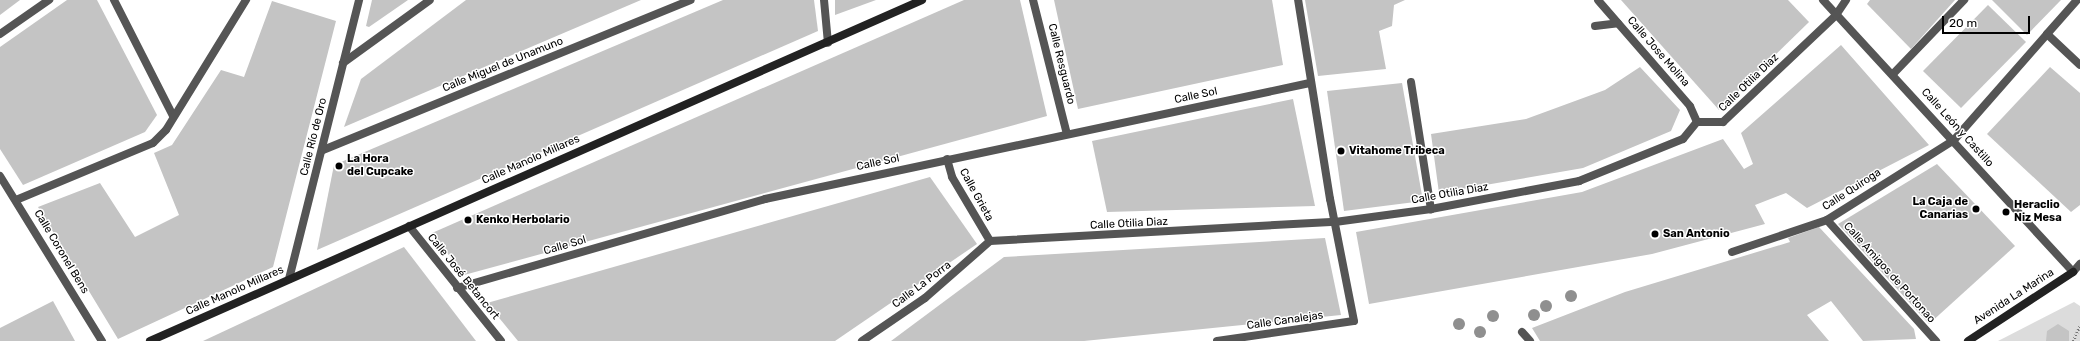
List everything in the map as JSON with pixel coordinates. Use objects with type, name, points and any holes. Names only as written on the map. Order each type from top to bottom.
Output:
[{"type":"main road","name":"Calle Manolo Millares","points":[[150,341],[828,43],[922,0]]},
{"type":"main road","name":"Avenida La Marina","points":[[1968,341],[2072,272]]},
{"type":"street","points":[[0,34],[49,0]]},
{"type":"street","points":[[114,0],[173,116]]},
{"type":"street","points":[[16,200],[153,143],[166,130],[173,116],[246,0]]},
{"type":"street","name":"Calle Río de Oro","points":[[289,279],[323,150],[359,0]]},
{"type":"street","points":[[343,63],[430,0]]},
{"type":"street","name":"Calle Miguel de Unamuno","points":[[323,150],[691,0]]},
{"type":"street","points":[[824,0],[828,43]]},
{"type":"street","name":"Calle Resguardo","points":[[1033,0],[1067,134]]},
{"type":"street","points":[[1298,0],[1310,84],[1335,222]]},
{"type":"street","name":"Calle Jose Molina","points":[[1598,0],[1690,106],[1697,122]]},
{"type":"street","name":"Calle León y Castillo","points":[[1822,0],[1954,140],[2072,272]]},
{"type":"street","name":"Calle Otilia Diaz","points":[[990,241],[1335,222],[1431,209],[1579,181],[1683,139],[1697,122],[1723,122],[1836,15],[1846,0]]},
{"type":"street","points":[[1893,74],[1964,0]]},
{"type":"street","name":"Calle Quiroga","points":[[1732,252],[1827,220],[1954,140],[2076,0]]},
{"type":"street","points":[[1595,26],[1618,23]]},
{"type":"street","points":[[2047,34],[2080,65]]},
{"type":"street","points":[[1411,82],[1431,209]]},
{"type":"street","name":"Calle Sol","points":[[457,288],[766,199],[946,159],[1310,84]]},
{"type":"street","name":"Calle Grieta","points":[[946,159],[952,177],[990,241]]},
{"type":"street","name":"Calle Coronel Bens","points":[[0,176],[102,341]]},
{"type":"street","name":"Calle Amigos de Portonao","points":[[1827,220],[1936,341]]},
{"type":"street","name":"Calle Canalejas","points":[[1218,341],[1354,321],[1335,222]]},
{"type":"street","name":"Calle José Betancort","points":[[409,226],[457,288],[501,341]]},
{"type":"street","name":"Calle La Porra","points":[[862,341],[925,298],[990,241]]},
{"type":"street","points":[[2072,272],[2080,264]]},
{"type":"street","points":[[1522,332],[1530,341]]},
{"type":"path","points":[[2073,341],[2080,325]]},
{"type":"shaded area","points":[[2074,302],[2080,306],[2080,341],[1998,341]]},
{"type":"building","points":[[0,0],[20,0],[0,15]]},
{"type":"building","points":[[67,0],[97,0],[157,115],[145,132],[23,185],[0,149],[0,47]]},
{"type":"building","points":[[372,0],[408,0],[369,27],[366,26]]},
{"type":"building","points":[[466,0],[641,0],[344,127],[361,79]]},
{"type":"building","points":[[723,0],[814,0],[818,31],[317,250],[334,165]]},
{"type":"building","points":[[835,0],[876,0],[835,15]]},
{"type":"building","points":[[964,0],[1020,0],[1047,116],[464,275],[432,233]]},
{"type":"building","points":[[1054,0],[1272,0],[1283,65],[1078,109]]},
{"type":"building","points":[[1305,0],[1405,0],[1394,5],[1392,26],[1379,31],[1386,69],[1318,76]]},
{"type":"building","points":[[1621,0],[1788,0],[1809,22],[1719,110]]},
{"type":"building","points":[[1870,0],[1955,0],[1911,49],[1867,4]]},
{"type":"building","points":[[1992,0],[2061,0],[2027,35]]},
{"type":"building","points":[[272,1],[336,21],[273,267],[118,339],[38,207],[100,183],[135,237],[179,215],[154,153],[172,145],[221,70],[244,77]]},
{"type":"building","points":[[1988,5],[2026,42],[1961,108],[1923,71]]},
{"type":"building","points":[[1841,45],[1929,145],[1807,208],[1786,193],[1755,205],[1765,224],[1652,254],[1369,304],[1356,232],[1582,192],[1723,139],[1744,169],[1753,164],[1741,133]]},
{"type":"building","points":[[1640,67],[1680,110],[1671,131],[1583,168],[1439,193],[1431,134],[1526,119],[1605,90]]},
{"type":"building","points":[[2050,67],[2080,93],[2080,205],[2071,212],[1987,134]]},
{"type":"building","points":[[1402,83],[1423,201],[1344,211],[1327,91]]},
{"type":"building","points":[[1293,99],[1315,206],[1107,212],[1092,141]]},
{"type":"building","points":[[1937,164],[2015,246],[1929,324],[1838,224]]},
{"type":"building","points":[[930,177],[977,244],[835,341],[518,341],[487,303]]},
{"type":"building","points":[[1819,227],[1914,329],[1916,339],[1863,341],[1831,301],[1807,315],[1829,341],[1540,341],[1532,328],[1625,292],[1790,242],[1788,238]]},
{"type":"building","points":[[1325,238],[1341,315],[1084,341],[891,341],[1004,257]]},
{"type":"building","points":[[404,247],[476,341],[203,341]]},
{"type":"building","points":[[53,301],[75,341],[0,341],[0,328]]},
{"type":"building","points":[[2058,324],[2069,331],[2069,341],[2046,341],[2047,331]]},
{"type":"place","name":"Vitahome Tribeca","points":[[1341,151]]},
{"type":"place","name":"La Hora del Cupcake","points":[[339,166]]},
{"type":"place","name":"La Caja de Canarias","points":[[1976,209]]},
{"type":"place","name":"Heraclio Niz Mesa","points":[[2006,212]]},
{"type":"place","name":"Kenko Herbolario","points":[[468,220]]},
{"type":"place","name":"San Antonio","points":[[1655,234]]}]
